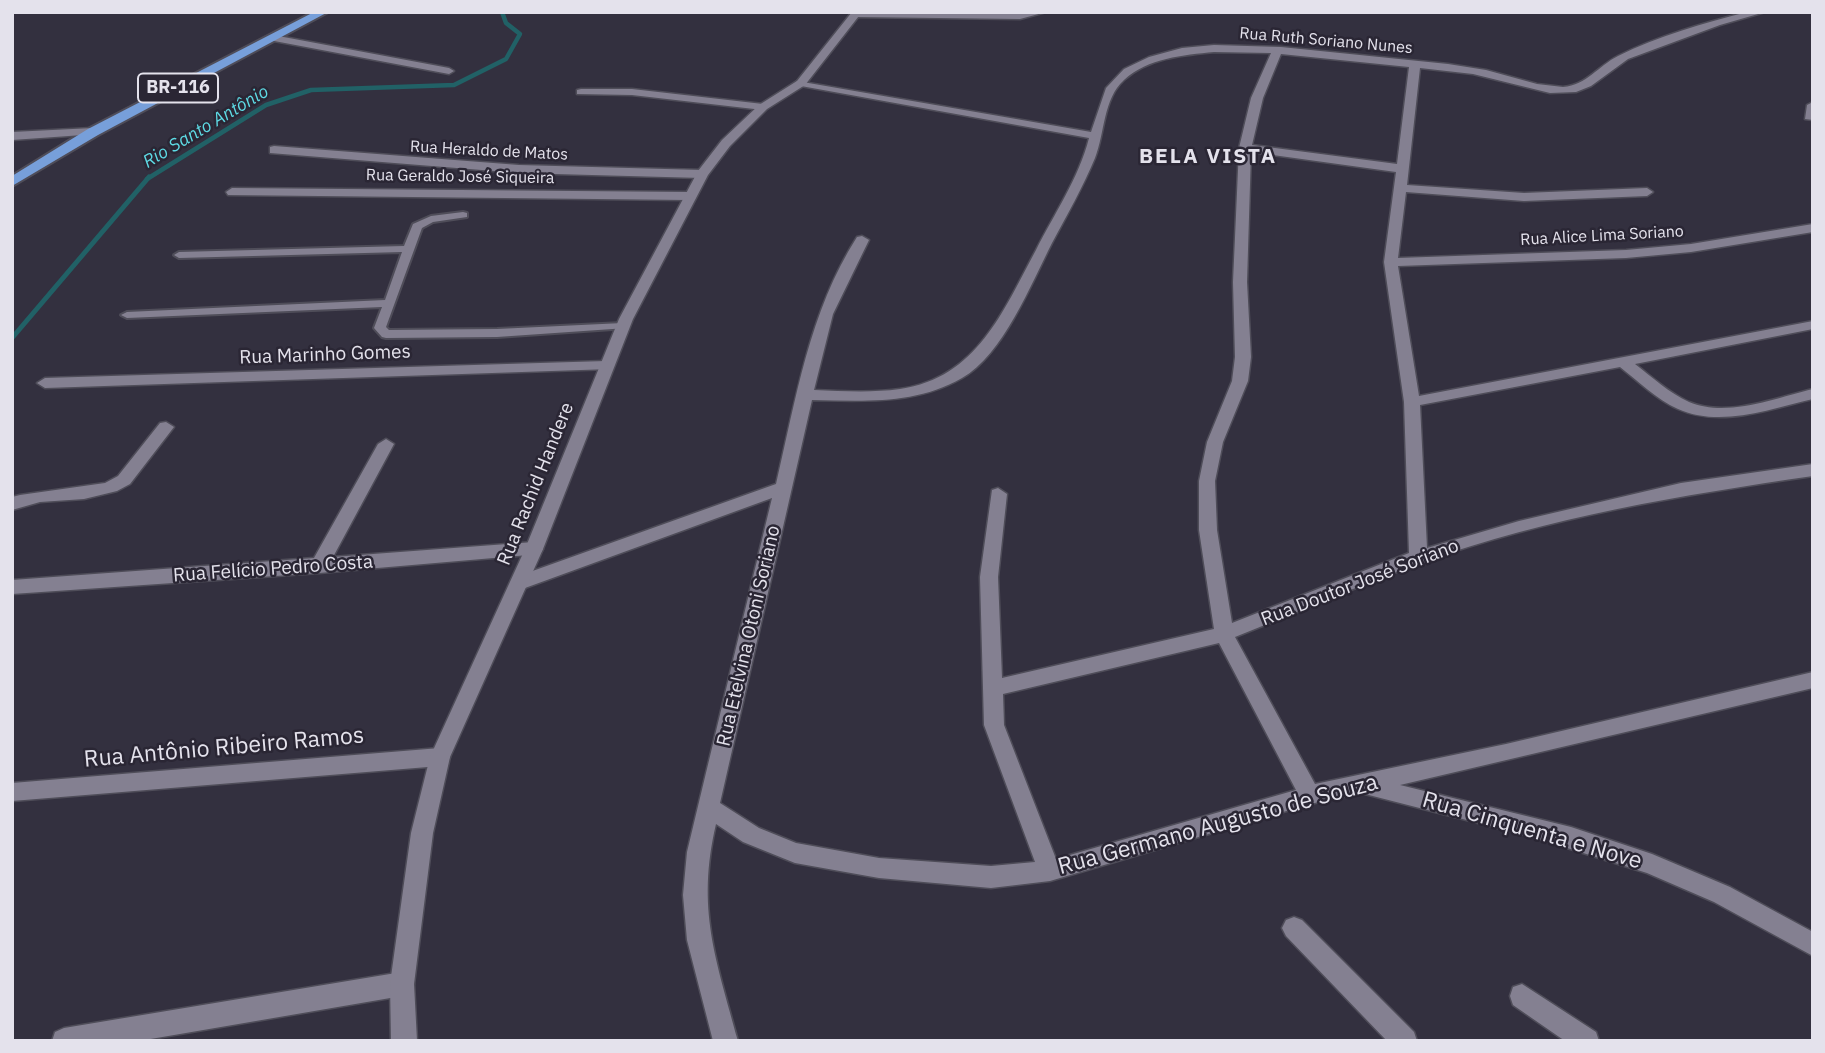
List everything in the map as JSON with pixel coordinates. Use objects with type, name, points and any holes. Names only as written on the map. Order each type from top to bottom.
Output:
[{"type":"highway","name":"BR-116","points":[[12,182],[93,132],[323,12]]},
{"type":"highway","name":"BR-116","points":[[12,189],[36,168]]},
{"type":"street","points":[[856,13],[1020,16],[1041,12]]},
{"type":"street","name":"Rua Ruth Soriano Nunes","points":[[805,394],[888,395],[929,387],[964,370],[1002,324],[1072,193],[1096,136],[1103,103],[1114,83],[1129,70],[1191,51],[1233,48],[1475,71],[1549,90],[1580,89],[1609,64],[1623,57],[1716,23],[1760,12]]},
{"type":"street","name":"Rua Rachid Handere","points":[[404,1041],[402,984],[422,833],[440,757],[534,549],[625,322],[688,196],[702,174],[726,143],[763,107],[801,83],[856,13]]},
{"type":"street","points":[[273,38],[449,71]]},
{"type":"street","points":[[1277,51],[1256,99],[1245,148],[1240,381],[1215,442],[1207,481],[1208,530],[1224,634],[1310,795]]},
{"type":"street","points":[[1415,65],[1405,170],[1391,262],[1412,402],[1419,557]]},
{"type":"street","points":[[801,83],[1096,136]]},
{"type":"street","points":[[581,92],[643,93],[763,107]]},
{"type":"street","points":[[12,136],[93,132]]},
{"type":"street","points":[[1245,148],[1405,170]]},
{"type":"street","name":"Rua Heraldo de Matos","points":[[274,150],[519,169],[702,174]]},
{"type":"street","points":[[1402,188],[1524,197],[1647,192]]},
{"type":"street","name":"Rua Geraldo José Siqueira","points":[[232,192],[688,196]]},
{"type":"street","name":"Rua Alice Lima Soriano","points":[[1391,262],[1652,252],[1813,228]]},
{"type":"street","name":"Rua Etelvina Otoni Soriano","points":[[726,1041],[699,940],[694,895],[698,852],[805,394],[814,342],[834,289],[862,240]]},
{"type":"street","points":[[1412,402],[1813,325]]},
{"type":"street","points":[[1621,360],[1670,398],[1704,411],[1726,411],[1813,394]]},
{"type":"street","name":"Rua Marinho Gomes","points":[[45,383],[606,366]]},
{"type":"street","points":[[12,504],[29,496],[103,491],[116,486],[124,480],[166,427]]},
{"type":"street","points":[[319,566],[386,443]]},
{"type":"street","name":"Rua Doutor José Soriano","points":[[991,689],[1224,634],[1419,557],[1605,505],[1681,489],[1813,470]]},
{"type":"street","points":[[519,583],[783,488]]},
{"type":"street","points":[[998,494],[989,576],[994,725],[1050,871]]},
{"type":"street","name":"Rua Felício Pedro Costa","points":[[12,587],[534,549]]},
{"type":"street","name":"Rua Germano Augusto de Souza","points":[[710,808],[751,835],[795,853],[879,868],[991,877],[1050,871],[1310,795],[1507,753],[1813,680]]},
{"type":"street","name":"Rua Antônio Ribeiro Ramos","points":[[12,792],[440,757]]},
{"type":"street","name":"Rua Cinquenta e Nove","points":[[1360,784],[1508,820],[1608,849],[1689,879],[1749,908],[1813,945]]},
{"type":"street","points":[[1294,928],[1405,1041]]},
{"type":"street","points":[[64,1041],[402,984]]},
{"type":"street","points":[[1522,996],[1587,1041]]},
{"type":"lane","points":[[463,215],[422,222],[407,249],[387,303],[380,328],[386,334],[625,322]]},
{"type":"lane","points":[[179,255],[407,249]]},
{"type":"lane","points":[[127,315],[387,303]]},
{"type":"waterway","name":"Rio Santo Antônio","points":[[148,179],[266,105],[311,90],[454,85],[506,59],[520,34],[506,23],[502,12]]},
{"type":"waterway","name":"Rio Santo Antônio","points":[[12,338],[148,179]]},
{"type":"district","name":"BELA VISTA","points":[[1208,157]]}]
